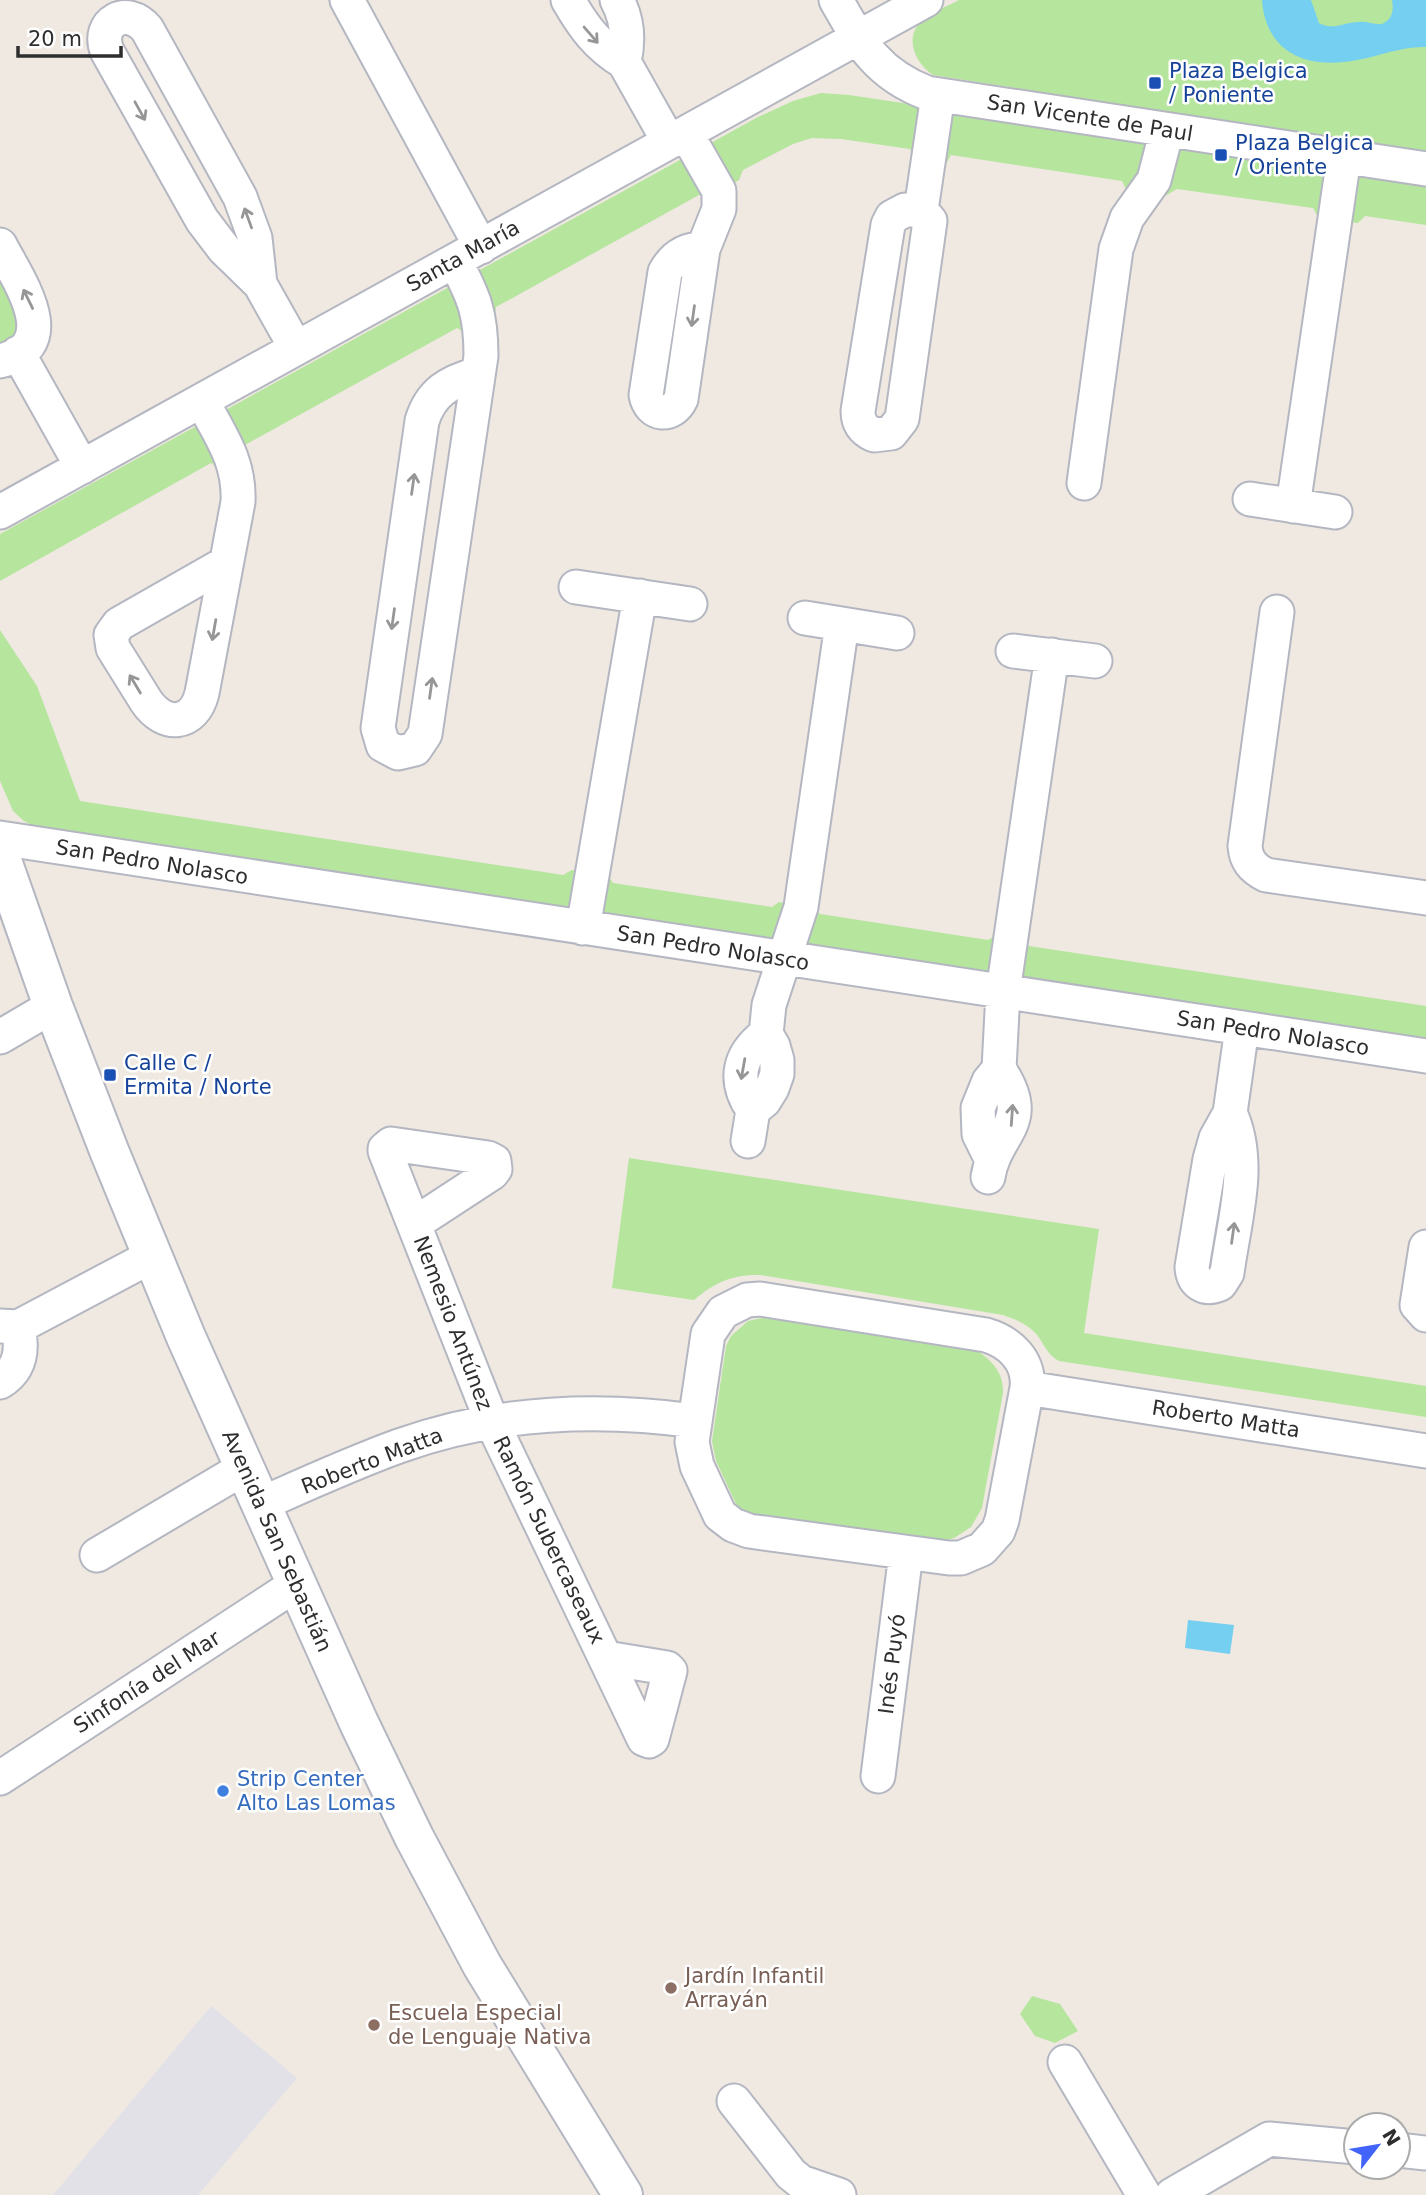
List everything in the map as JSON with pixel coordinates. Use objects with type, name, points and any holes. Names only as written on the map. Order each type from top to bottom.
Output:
[{"type":"main road","name":"Avenida San Sebastián","points":[[0,855],[53,1006],[152,1256],[295,1585],[359,1724],[450,1907],[539,2061],[623,2195]]},
{"type":"street","points":[[347,0],[468,254],[481,340],[477,374],[425,734],[415,749],[398,753],[383,745],[378,728],[422,421],[431,399],[449,383],[477,374]]},
{"type":"street","points":[[568,0],[590,35],[624,62],[677,138],[719,191],[719,209],[703,249]]},
{"type":"street","points":[[617,0],[626,21],[628,38],[624,62]]},
{"type":"street","name":"San Vicente de Paul","points":[[836,0],[872,58],[889,74],[907,85],[938,95],[1426,169]]},
{"type":"street","name":"Santa María","points":[[0,512],[926,0]]},
{"type":"street","points":[[260,284],[255,238],[248,218],[147,29],[133,18],[115,20],[104,34],[107,51],[202,219],[224,249],[260,284],[296,348]]},
{"type":"street","points":[[921,210],[905,210],[892,217],[888,225],[858,411],[862,426],[874,435],[891,433],[902,419],[930,221],[921,210],[938,95]]},
{"type":"street","points":[[1084,483],[1116,249],[1127,219],[1154,180],[1167,130]]},
{"type":"street","points":[[1293,506],[1344,157]]},
{"type":"street","points":[[0,245],[33,307],[34,332],[28,344],[9,357],[82,467]]},
{"type":"street","points":[[202,401],[233,458],[237,502],[226,563],[200,702],[195,710],[185,717],[174,720],[163,718],[151,709],[113,648],[111,635],[119,624],[226,563]]},
{"type":"street","points":[[1250,499],[1335,512]]},
{"type":"street","points":[[403,552],[450,559]]},
{"type":"street","points":[[576,587],[690,604]]},
{"type":"street","points":[[583,928],[640,596]]},
{"type":"street","points":[[1277,612],[1245,846],[1250,864],[1266,875],[1426,898]]},
{"type":"street","points":[[805,618],[897,633]]},
{"type":"street","points":[[750,1125],[741,1083],[741,1067],[755,1042],[766,1034],[769,1005],[801,907],[842,624]]},
{"type":"street","points":[[1013,651],[1095,661]]},
{"type":"street","points":[[990,1167],[1012,1126],[1014,1110],[1012,1093],[999,1069],[1003,992],[1052,655]]},
{"type":"street","name":"San Pedro Nolasco","points":[[0,838],[1426,1056]]},
{"type":"street","points":[[0,1037],[53,1006]]},
{"type":"street","points":[[1230,1113],[1242,1028]]},
{"type":"street","name":"Nemesio Antúnez","points":[[414,1224],[492,1422]]},
{"type":"street","points":[[1426,1247],[1417,1296],[1418,1305],[1426,1315]]},
{"type":"street","points":[[0,1382],[15,1367],[22,1344],[9,1326],[152,1256]]},
{"type":"street","points":[[760,1299],[996,1338],[1014,1351],[1023,1364],[1028,1379],[1027,1388],[1002,1520],[991,1541],[982,1549],[961,1558],[749,1531],[733,1525],[720,1515],[697,1466],[692,1442],[708,1334],[723,1312],[747,1300],[760,1299]]},
{"type":"street","name":"Roberto Matta","points":[[1027,1388],[1426,1451]]},
{"type":"street","name":"Roberto Matta","points":[[261,1504],[400,1446],[492,1422],[596,1412],[695,1421]]},
{"type":"street","name":"Ramón Subercaseaux","points":[[492,1422],[606,1658]]},
{"type":"street","points":[[97,1555],[244,1468]]},
{"type":"street","name":"Inés Puyó","points":[[878,1776],[906,1553]]},
{"type":"street","name":"Sinfonía del Mar","points":[[0,1778],[295,1585]]},
{"type":"street","points":[[1065,2062],[1144,2195]]},
{"type":"street","points":[[734,2101],[791,2174],[801,2182],[839,2195]]},
{"type":"street","points":[[1172,2195],[1269,2139],[1342,2146]]},
{"type":"shaded area","points":[[211,2006],[297,2078],[198,2195],[53,2195]]},
{"type":"green space","points":[[959,0],[1426,0],[1426,154],[933,75],[916,56],[914,33],[928,16]]},
{"type":"green space","points":[[821,93],[1426,181],[1426,225],[1365,216],[1358,223],[1319,219],[1313,208],[1177,189],[1165,196],[1126,189],[1122,181],[951,155],[946,164],[913,157],[910,149],[841,139],[812,138],[793,144],[743,170],[739,180],[707,199],[699,195],[496,307],[495,317],[465,333],[457,328],[243,446],[217,467],[211,463],[0,581],[0,534],[758,117],[793,101]]},
{"type":"green space","points":[[0,273],[26,321],[19,335],[0,347]]},
{"type":"green space","points":[[0,630],[37,686],[80,801],[563,875],[572,870],[609,877],[613,883],[772,907],[779,902],[816,909],[820,914],[988,940],[993,937],[1026,943],[1029,946],[1426,1006],[1426,1042],[37,828],[13,811],[0,781]]},
{"type":"green space","points":[[629,1158],[1099,1229],[1084,1333],[1426,1386],[1426,1417],[1059,1361],[1049,1353],[1030,1328],[1003,1315],[761,1275],[725,1280],[694,1300],[612,1288]]},
{"type":"green space","points":[[771,1316],[976,1350],[992,1363],[999,1373],[1003,1393],[982,1508],[971,1527],[944,1541],[761,1518],[747,1513],[736,1504],[716,1461],[712,1441],[726,1346],[731,1336],[748,1321]]},
{"type":"green space","points":[[1032,1996],[1060,2004],[1078,2031],[1055,2043],[1035,2036],[1020,2014]]},
{"type":"water","points":[[1262,0],[1311,0],[1319,23],[1334,26],[1354,22],[1382,24],[1392,15],[1392,0],[1426,0],[1426,47],[1408,48],[1339,63],[1306,60],[1281,45],[1272,34],[1265,18]]},
{"type":"water","points":[[1188,1620],[1234,1625],[1230,1654],[1185,1648]]},
{"type":"place","name":"Plaza Belgica / Poniente","points":[[1155,83]]},
{"type":"place","name":"Plaza Belgica / Oriente","points":[[1221,155]]},
{"type":"place","name":"Calle C / Ermita / Norte","points":[[110,1075]]},
{"type":"place","name":"Strip Center Alto Las Lomas","points":[[223,1791]]},
{"type":"place","name":"Jardín Infantil Arrayán","points":[[671,1988]]},
{"type":"place","name":"Escuela Especial de Lenguaje Nativa","points":[[374,2025]]}]
